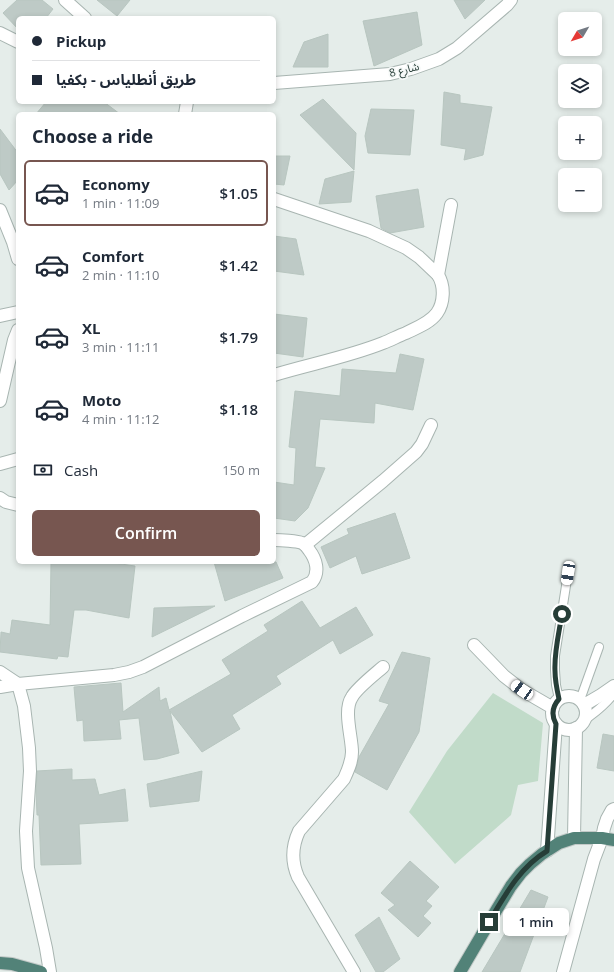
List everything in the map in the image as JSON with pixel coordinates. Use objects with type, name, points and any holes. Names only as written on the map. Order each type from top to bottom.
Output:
[{"type":"highway","points":[[460,972],[511,886],[530,864],[559,843],[574,838],[602,838],[614,840]]},
{"type":"highway","points":[[0,963],[12,964],[41,972]]},
{"type":"street","points":[[65,0],[83,16]]},
{"type":"street","name":"شارع 8","points":[[276,83],[390,74],[411,69],[439,59],[457,48],[511,0]]},
{"type":"street","points":[[0,33],[16,41]]},
{"type":"street","points":[[276,200],[370,231],[406,248],[419,257],[438,275],[443,289],[443,299],[437,314],[428,322],[383,343],[276,374]]},
{"type":"street","points":[[438,275],[452,205]]},
{"type":"street","points":[[0,210],[16,252]]},
{"type":"street","points":[[0,316],[16,312]]},
{"type":"street","points":[[0,401],[16,335]]},
{"type":"street","points":[[305,545],[416,452],[422,444],[431,425]]},
{"type":"street","points":[[0,464],[16,460]]},
{"type":"street","points":[[0,498],[6,502],[16,504]]},
{"type":"street","points":[[0,688],[18,684],[114,675],[143,668],[242,616],[312,582],[316,574],[316,564],[312,553],[302,543],[276,540]]},
{"type":"street","points":[[474,645],[508,680],[522,690],[556,703]]},
{"type":"street","points":[[354,972],[298,877],[292,855],[295,838],[299,831],[344,779],[351,763],[352,753],[348,713],[349,702],[352,696],[384,666]]},
{"type":"street","points":[[0,672],[18,684],[24,706],[30,772],[26,831],[28,868],[50,972]]},
{"type":"street","points":[[582,703],[601,695],[614,686]]},
{"type":"street","points":[[570,696],[576,697],[582,703],[586,710],[586,716],[580,724],[567,730],[556,724],[552,713],[556,703],[565,697],[570,696]]},
{"type":"street","points":[[547,851],[556,724]]},
{"type":"street","points":[[574,838],[580,724]]},
{"type":"street","points":[[563,972],[594,859],[602,838],[605,824],[613,810]]},
{"type":"lane","points":[[556,703],[554,670],[555,656],[568,573]]},
{"type":"lane","points":[[582,703],[599,647]]},
{"type":"lane","points":[[580,724],[602,707],[614,693]]},
{"type":"green space","points":[[493,693],[543,723],[538,781],[518,785],[511,815],[455,864],[409,812],[447,751]]},
{"type":"building","points":[[17,0],[42,0],[53,9],[48,16],[16,16],[16,27],[3,13]]},
{"type":"building","points":[[97,0],[130,0],[117,16]]},
{"type":"building","points":[[454,0],[485,0],[465,19]]},
{"type":"building","points":[[417,12],[422,45],[374,66],[363,21]]},
{"type":"building","points":[[328,34],[328,67],[293,67],[304,42]]},
{"type":"building","points":[[444,92],[460,95],[460,103],[492,107],[483,155],[464,160],[466,149],[441,145]]},
{"type":"building","points":[[323,99],[356,133],[354,170],[300,115]]},
{"type":"building","points":[[44,104],[107,104],[117,112],[38,112]]},
{"type":"building","points":[[371,109],[414,110],[410,155],[368,153],[365,136]]},
{"type":"building","points":[[0,129],[16,150],[16,182],[9,190],[0,174]]},
{"type":"building","points":[[276,156],[290,156],[284,185],[276,184]]},
{"type":"building","points":[[354,171],[351,202],[319,204],[325,179]]},
{"type":"building","points":[[418,189],[424,227],[390,233],[381,228],[376,196]]},
{"type":"building","points":[[276,236],[296,239],[304,275],[276,271]]},
{"type":"building","points":[[276,314],[307,318],[303,357],[276,353]]},
{"type":"building","points":[[400,354],[424,359],[413,410],[375,403],[374,423],[320,419],[315,467],[325,468],[308,508],[295,521],[276,518],[276,482],[294,485],[296,448],[289,447],[295,391],[340,396],[342,369],[396,373]]},
{"type":"building","points":[[395,513],[410,558],[362,574],[356,556],[330,568],[321,547],[349,534],[347,529]]},
{"type":"building","points":[[276,562],[283,578],[225,601],[215,564],[276,564]]},
{"type":"building","points":[[51,564],[121,564],[135,566],[129,618],[86,610],[74,610],[68,657],[58,656],[57,659],[0,652],[1,632],[10,634],[12,620],[50,625]]},
{"type":"building","points":[[302,601],[320,628],[356,607],[373,635],[340,654],[333,640],[276,676],[281,684],[232,715],[240,729],[202,752],[170,711],[179,753],[157,759],[144,760],[139,718],[119,720],[121,739],[84,741],[83,720],[77,721],[74,687],[121,683],[123,712],[159,687],[160,701],[166,698],[169,710],[231,674],[222,660],[268,631],[264,625]]},
{"type":"building","points":[[215,606],[152,637],[154,608]]},
{"type":"building","points":[[402,652],[430,658],[419,732],[387,790],[355,772],[359,757],[389,704],[379,701]]},
{"type":"building","points":[[603,734],[614,736],[614,771],[597,768]]},
{"type":"building","points":[[72,769],[72,780],[95,779],[99,795],[125,789],[128,821],[79,824],[81,864],[41,865],[39,815],[37,815],[37,771]]},
{"type":"building","points":[[202,771],[199,801],[150,807],[147,784]]},
{"type":"building","points":[[410,861],[439,887],[426,901],[432,906],[423,916],[431,923],[418,937],[388,910],[395,905],[381,893]]},
{"type":"building","points":[[531,890],[548,897],[520,972],[482,972]]},
{"type":"building","points":[[379,917],[400,959],[383,972],[376,972],[355,935]]},
{"type":"route","points":[[489,922],[511,886],[521,873],[547,851],[556,724],[552,713],[555,703],[559,699],[554,670],[562,614]]}]
